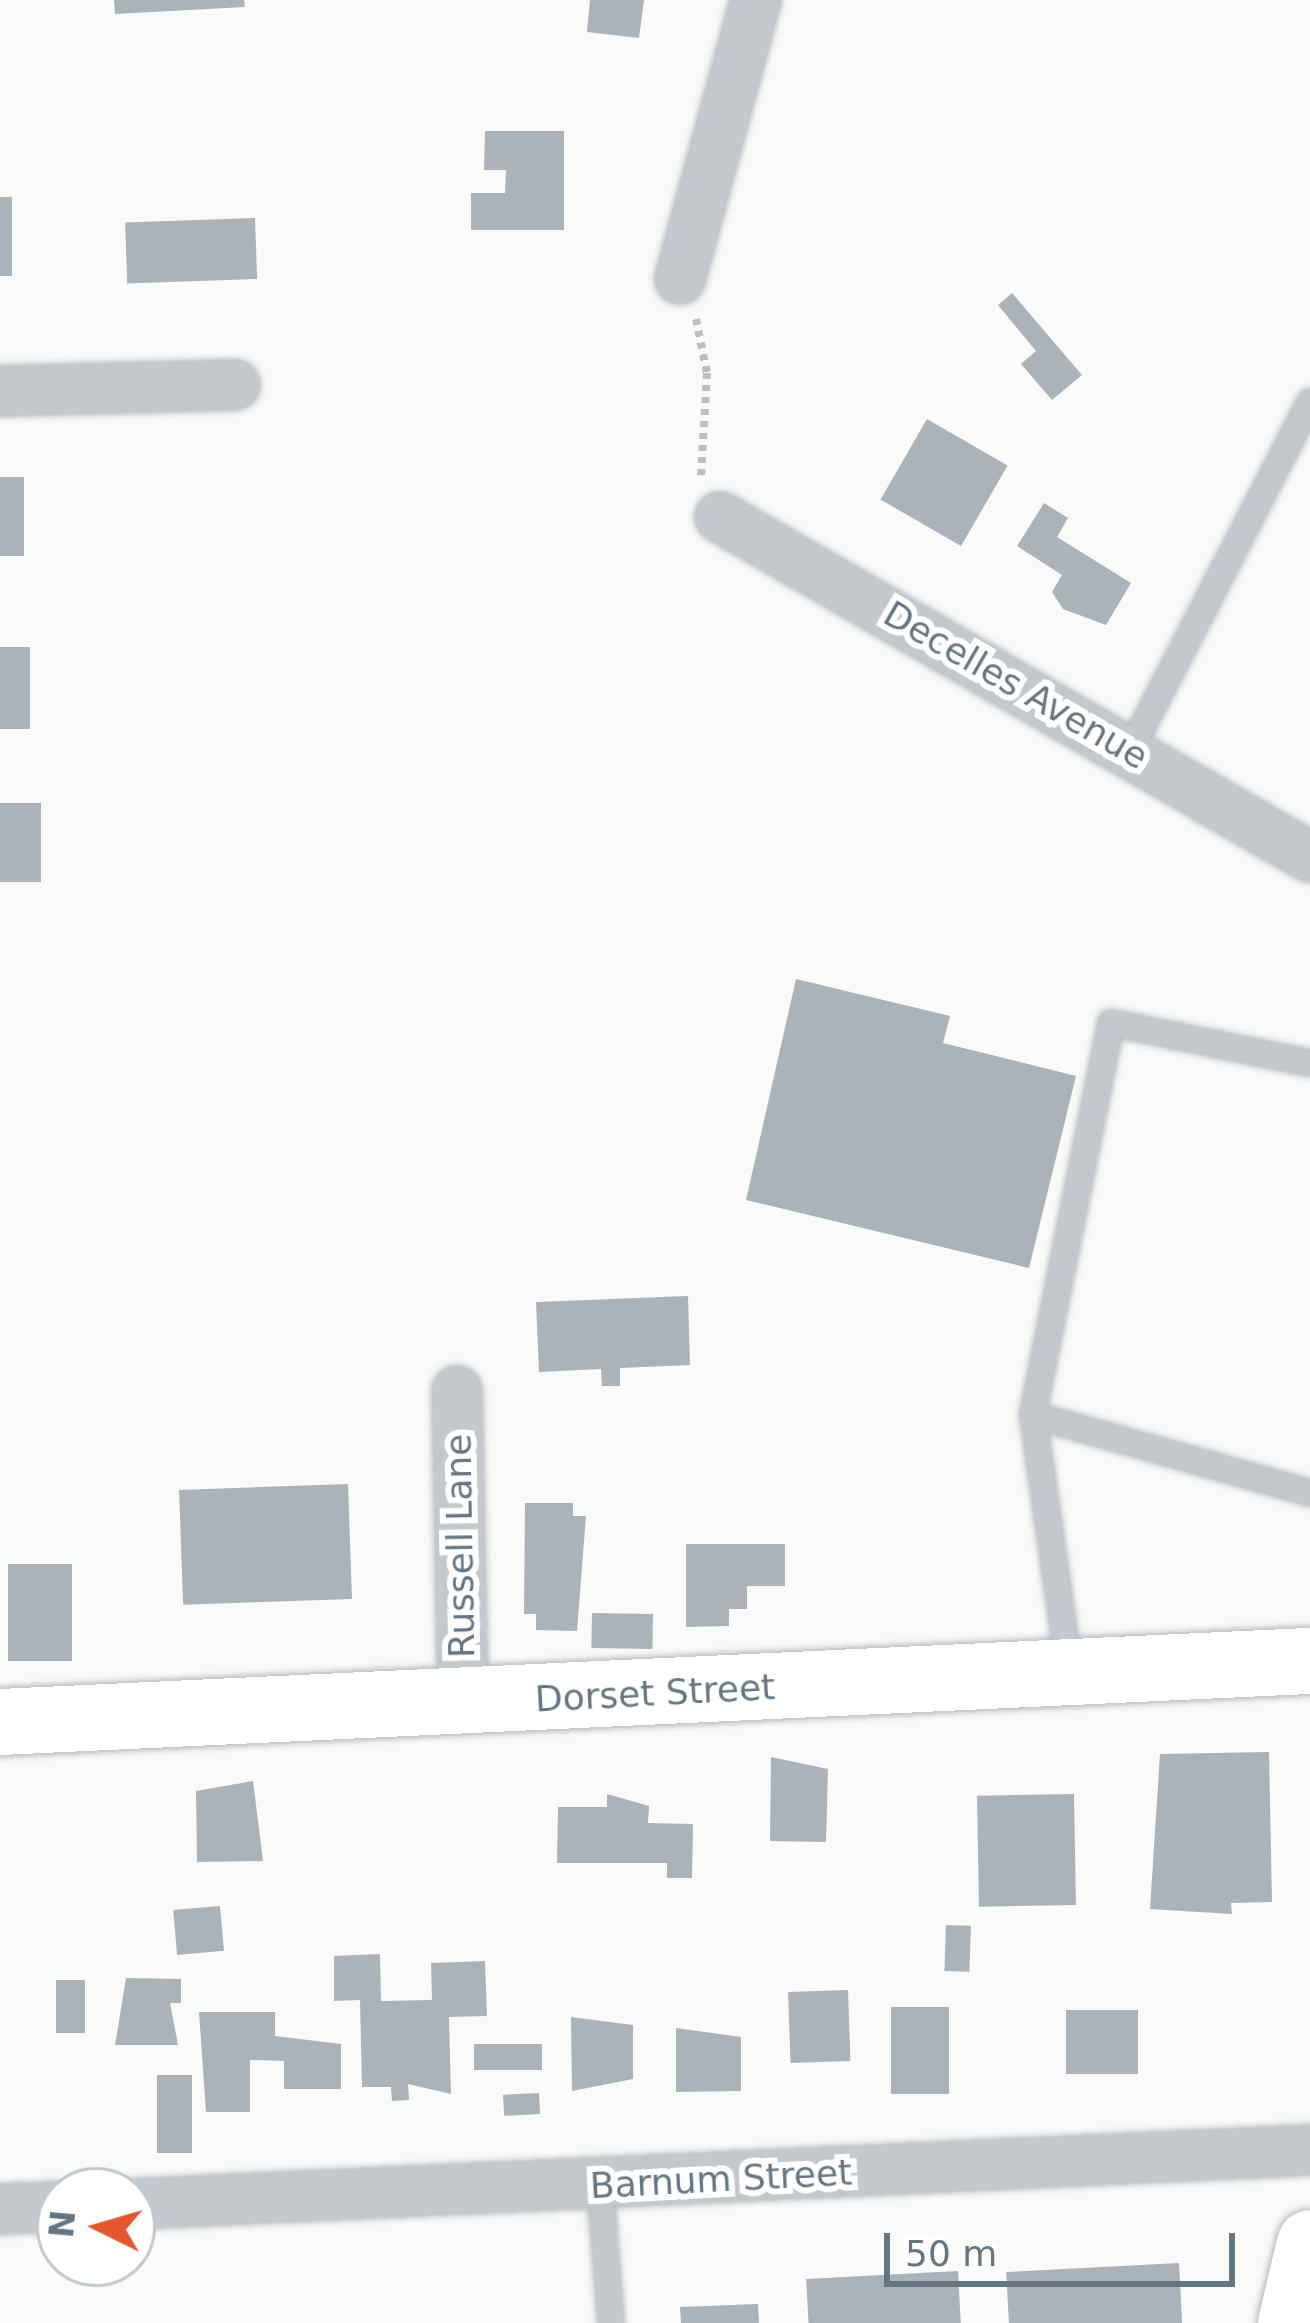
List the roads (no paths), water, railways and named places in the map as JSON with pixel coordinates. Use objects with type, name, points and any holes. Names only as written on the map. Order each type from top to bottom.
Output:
[{"type":"street","points":[[680,279],[756,0]]},
{"type":"street","points":[[0,391],[235,385]]},
{"type":"street","name":"Decelles Avenue","points":[[720,517],[1310,857]]},
{"type":"street","name":"Russell Lane","points":[[457,1390],[463,1701]]},
{"type":"street","name":"Dorset Street","points":[[0,1722],[1310,1661]]},
{"type":"street","name":"Barnum Street","points":[[156,2203],[1310,2150]]},
{"type":"street","points":[[0,2210],[36,2208]]},
{"type":"street","points":[[1291,2323],[1310,2243]]},
{"type":"lane","points":[[1130,752],[1310,402]]},
{"type":"lane","points":[[1070,1673],[1033,1414],[1111,1023],[1310,1063]]},
{"type":"lane","points":[[1033,1414],[1310,1493]]},
{"type":"lane","points":[[600,2185],[611,2323]]}]
